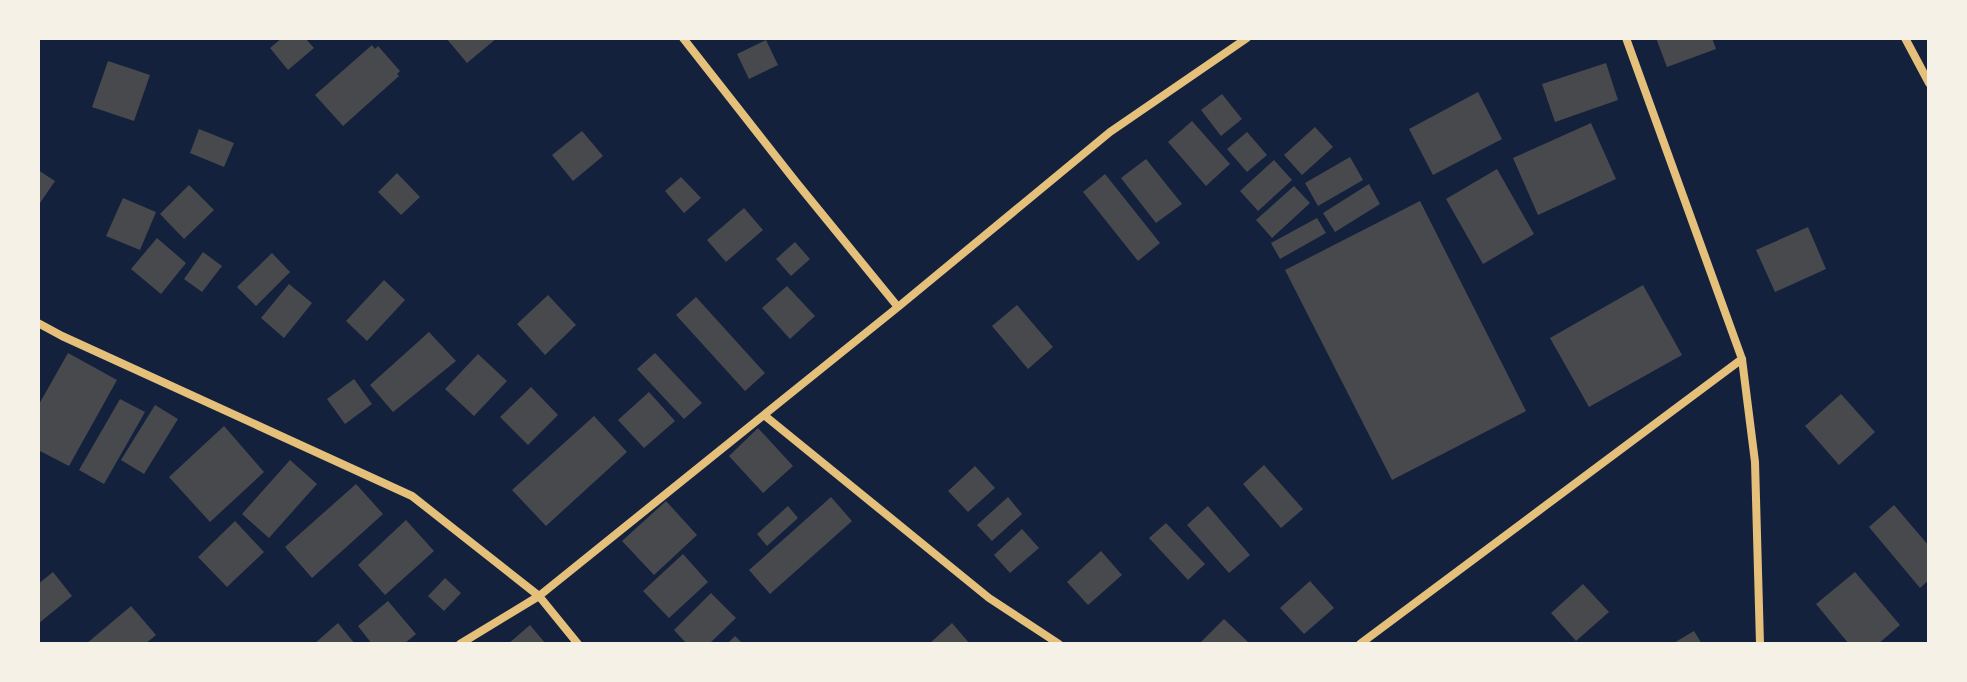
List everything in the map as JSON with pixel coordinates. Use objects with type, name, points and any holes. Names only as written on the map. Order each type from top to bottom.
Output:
[{"type":"street","points":[[683,38],[898,307]]},
{"type":"street","points":[[460,644],[539,596],[1110,132],[1247,38]]},
{"type":"street","points":[[1626,38],[1742,359],[1755,462],[1760,644]]},
{"type":"street","points":[[1905,38],[1929,83]]},
{"type":"street","points":[[38,323],[412,496],[539,596],[578,644]]},
{"type":"street","points":[[1360,644],[1742,359]]},
{"type":"street","points":[[764,415],[989,598],[1059,644]]},
{"type":"building","points":[[282,38],[305,38],[314,48],[288,70],[270,48]]},
{"type":"building","points":[[446,38],[497,38],[467,63]]},
{"type":"building","points":[[1656,38],[1712,38],[1716,49],[1667,67]]},
{"type":"building","points":[[766,40],[778,65],[749,79],[737,54]]},
{"type":"building","points":[[372,45],[375,49],[378,46],[400,71],[399,76],[343,126],[315,95]]},
{"type":"building","points":[[108,61],[150,75],[134,121],[92,107]]},
{"type":"building","points":[[1606,63],[1618,100],[1555,122],[1542,84]]},
{"type":"building","points":[[1478,92],[1502,139],[1433,175],[1409,129]]},
{"type":"building","points":[[1222,94],[1242,119],[1221,136],[1201,110]]},
{"type":"building","points":[[1192,121],[1230,164],[1206,186],[1168,142]]},
{"type":"building","points":[[1591,123],[1616,179],[1538,215],[1513,158]]},
{"type":"building","points":[[1315,127],[1333,147],[1302,175],[1284,155]]},
{"type":"building","points":[[199,129],[234,143],[224,167],[190,153]]},
{"type":"building","points":[[582,131],[603,156],[573,181],[552,155]]},
{"type":"building","points":[[1247,132],[1267,155],[1247,172],[1227,149]]},
{"type":"building","points":[[1350,157],[1363,180],[1318,206],[1305,183]]},
{"type":"building","points":[[1146,159],[1182,204],[1156,223],[1121,178]]},
{"type":"building","points":[[1274,160],[1292,180],[1258,211],[1240,191]]},
{"type":"building","points":[[1497,169],[1534,234],[1483,264],[1446,199]]},
{"type":"building","points":[[38,170],[55,181],[38,206]]},
{"type":"building","points":[[397,173],[420,197],[401,215],[378,192]]},
{"type":"building","points":[[1105,174],[1160,243],[1138,261],[1083,192]]},
{"type":"building","points":[[681,177],[701,198],[684,213],[665,191]]},
{"type":"building","points":[[1369,184],[1380,204],[1335,232],[1323,213]]},
{"type":"building","points":[[189,185],[214,210],[184,239],[160,214]]},
{"type":"building","points":[[1294,186],[1310,203],[1272,238],[1256,220]]},
{"type":"building","points":[[123,198],[156,212],[140,250],[106,236]]},
{"type":"building","points":[[1420,201],[1526,411],[1392,480],[1285,270]]},
{"type":"building","points":[[744,208],[763,230],[726,262],[707,240]]},
{"type":"building","points":[[1317,218],[1326,233],[1280,259],[1271,243]]},
{"type":"building","points":[[1808,227],[1826,269],[1775,292],[1756,250]]},
{"type":"building","points":[[157,238],[186,263],[161,294],[131,269]]},
{"type":"building","points":[[795,242],[810,259],[791,276],[776,259]]},
{"type":"building","points":[[203,252],[222,266],[202,292],[184,279]]},
{"type":"building","points":[[272,253],[290,272],[256,306],[237,287]]},
{"type":"building","points":[[384,280],[405,300],[367,341],[346,321]]},
{"type":"building","points":[[289,284],[312,303],[284,338],[261,318]]},
{"type":"building","points":[[1643,285],[1682,355],[1589,407],[1550,338]]},
{"type":"building","points":[[787,286],[815,316],[790,339],[762,308]]},
{"type":"building","points":[[548,295],[576,325],[545,355],[517,324]]},
{"type":"building","points":[[696,297],[765,373],[745,391],[676,315]]},
{"type":"building","points":[[1017,305],[1053,347],[1028,369],[992,326]]},
{"type":"building","points":[[429,332],[456,361],[393,412],[370,385]]},
{"type":"building","points":[[68,353],[117,380],[69,466],[38,450],[38,406]]},
{"type":"building","points":[[655,353],[702,403],[684,419],[637,369]]},
{"type":"building","points":[[478,354],[507,381],[474,416],[445,389]]},
{"type":"building","points":[[354,379],[372,404],[345,424],[327,399]]},
{"type":"building","points":[[531,387],[558,415],[528,445],[500,417]]},
{"type":"building","points":[[649,392],[675,421],[644,448],[618,420]]},
{"type":"building","points":[[1841,394],[1875,432],[1839,465],[1805,426]]},
{"type":"building","points":[[120,399],[145,412],[104,484],[79,470]]},
{"type":"building","points":[[155,405],[178,419],[144,474],[121,460]]},
{"type":"building","points":[[594,416],[627,452],[546,526],[512,490]]},
{"type":"building","points":[[224,426],[264,472],[210,522],[169,477]]},
{"type":"building","points":[[758,428],[793,466],[763,493],[729,456]]},
{"type":"building","points":[[290,460],[317,484],[269,538],[242,514]]},
{"type":"building","points":[[1264,465],[1303,509],[1281,528],[1243,484]]},
{"type":"building","points":[[975,466],[995,488],[968,512],[948,491]]},
{"type":"building","points":[[356,484],[383,514],[312,578],[285,547]]},
{"type":"building","points":[[831,497],[852,521],[770,594],[749,570]]},
{"type":"building","points":[[1008,497],[1022,514],[992,541],[977,525]]},
{"type":"building","points":[[666,501],[697,535],[654,575],[622,541]]},
{"type":"building","points":[[1894,505],[1929,546],[1929,580],[1920,588],[1869,527]]},
{"type":"building","points":[[788,506],[798,518],[767,546],[757,534]]},
{"type":"building","points":[[1208,506],[1250,555],[1229,573],[1187,525]]},
{"type":"building","points":[[406,520],[434,551],[385,595],[358,565]]},
{"type":"building","points":[[235,521],[264,552],[227,587],[198,557]]},
{"type":"building","points":[[1166,523],[1205,564],[1188,580],[1149,538]]},
{"type":"building","points":[[1022,529],[1039,548],[1010,573],[994,555]]},
{"type":"building","points":[[1101,551],[1122,575],[1088,605],[1067,582]]},
{"type":"building","points":[[683,554],[708,582],[669,618],[643,591]]},
{"type":"building","points":[[53,572],[72,596],[38,624],[38,584]]},
{"type":"building","points":[[1855,572],[1900,625],[1878,644],[1849,644],[1816,604]]},
{"type":"building","points":[[445,578],[461,593],[444,611],[428,596]]},
{"type":"building","points":[[1310,581],[1334,608],[1304,634],[1280,608]]},
{"type":"building","points":[[1583,584],[1609,612],[1576,641],[1551,613]]},
{"type":"building","points":[[711,593],[736,618],[709,644],[687,644],[674,630]]},
{"type":"building","points":[[388,601],[416,634],[404,644],[372,644],[358,626]]},
{"type":"building","points":[[131,606],[156,635],[145,644],[86,644]]},
{"type":"building","points":[[1224,619],[1248,642],[1199,644]]},
{"type":"building","points":[[338,623],[355,644],[314,644]]},
{"type":"building","points":[[952,623],[970,644],[929,644]]},
{"type":"building","points":[[530,625],[546,644],[508,644]]},
{"type":"building","points":[[1694,631],[1702,644],[1672,644]]},
{"type":"building","points":[[735,636],[743,644],[727,644]]}]
